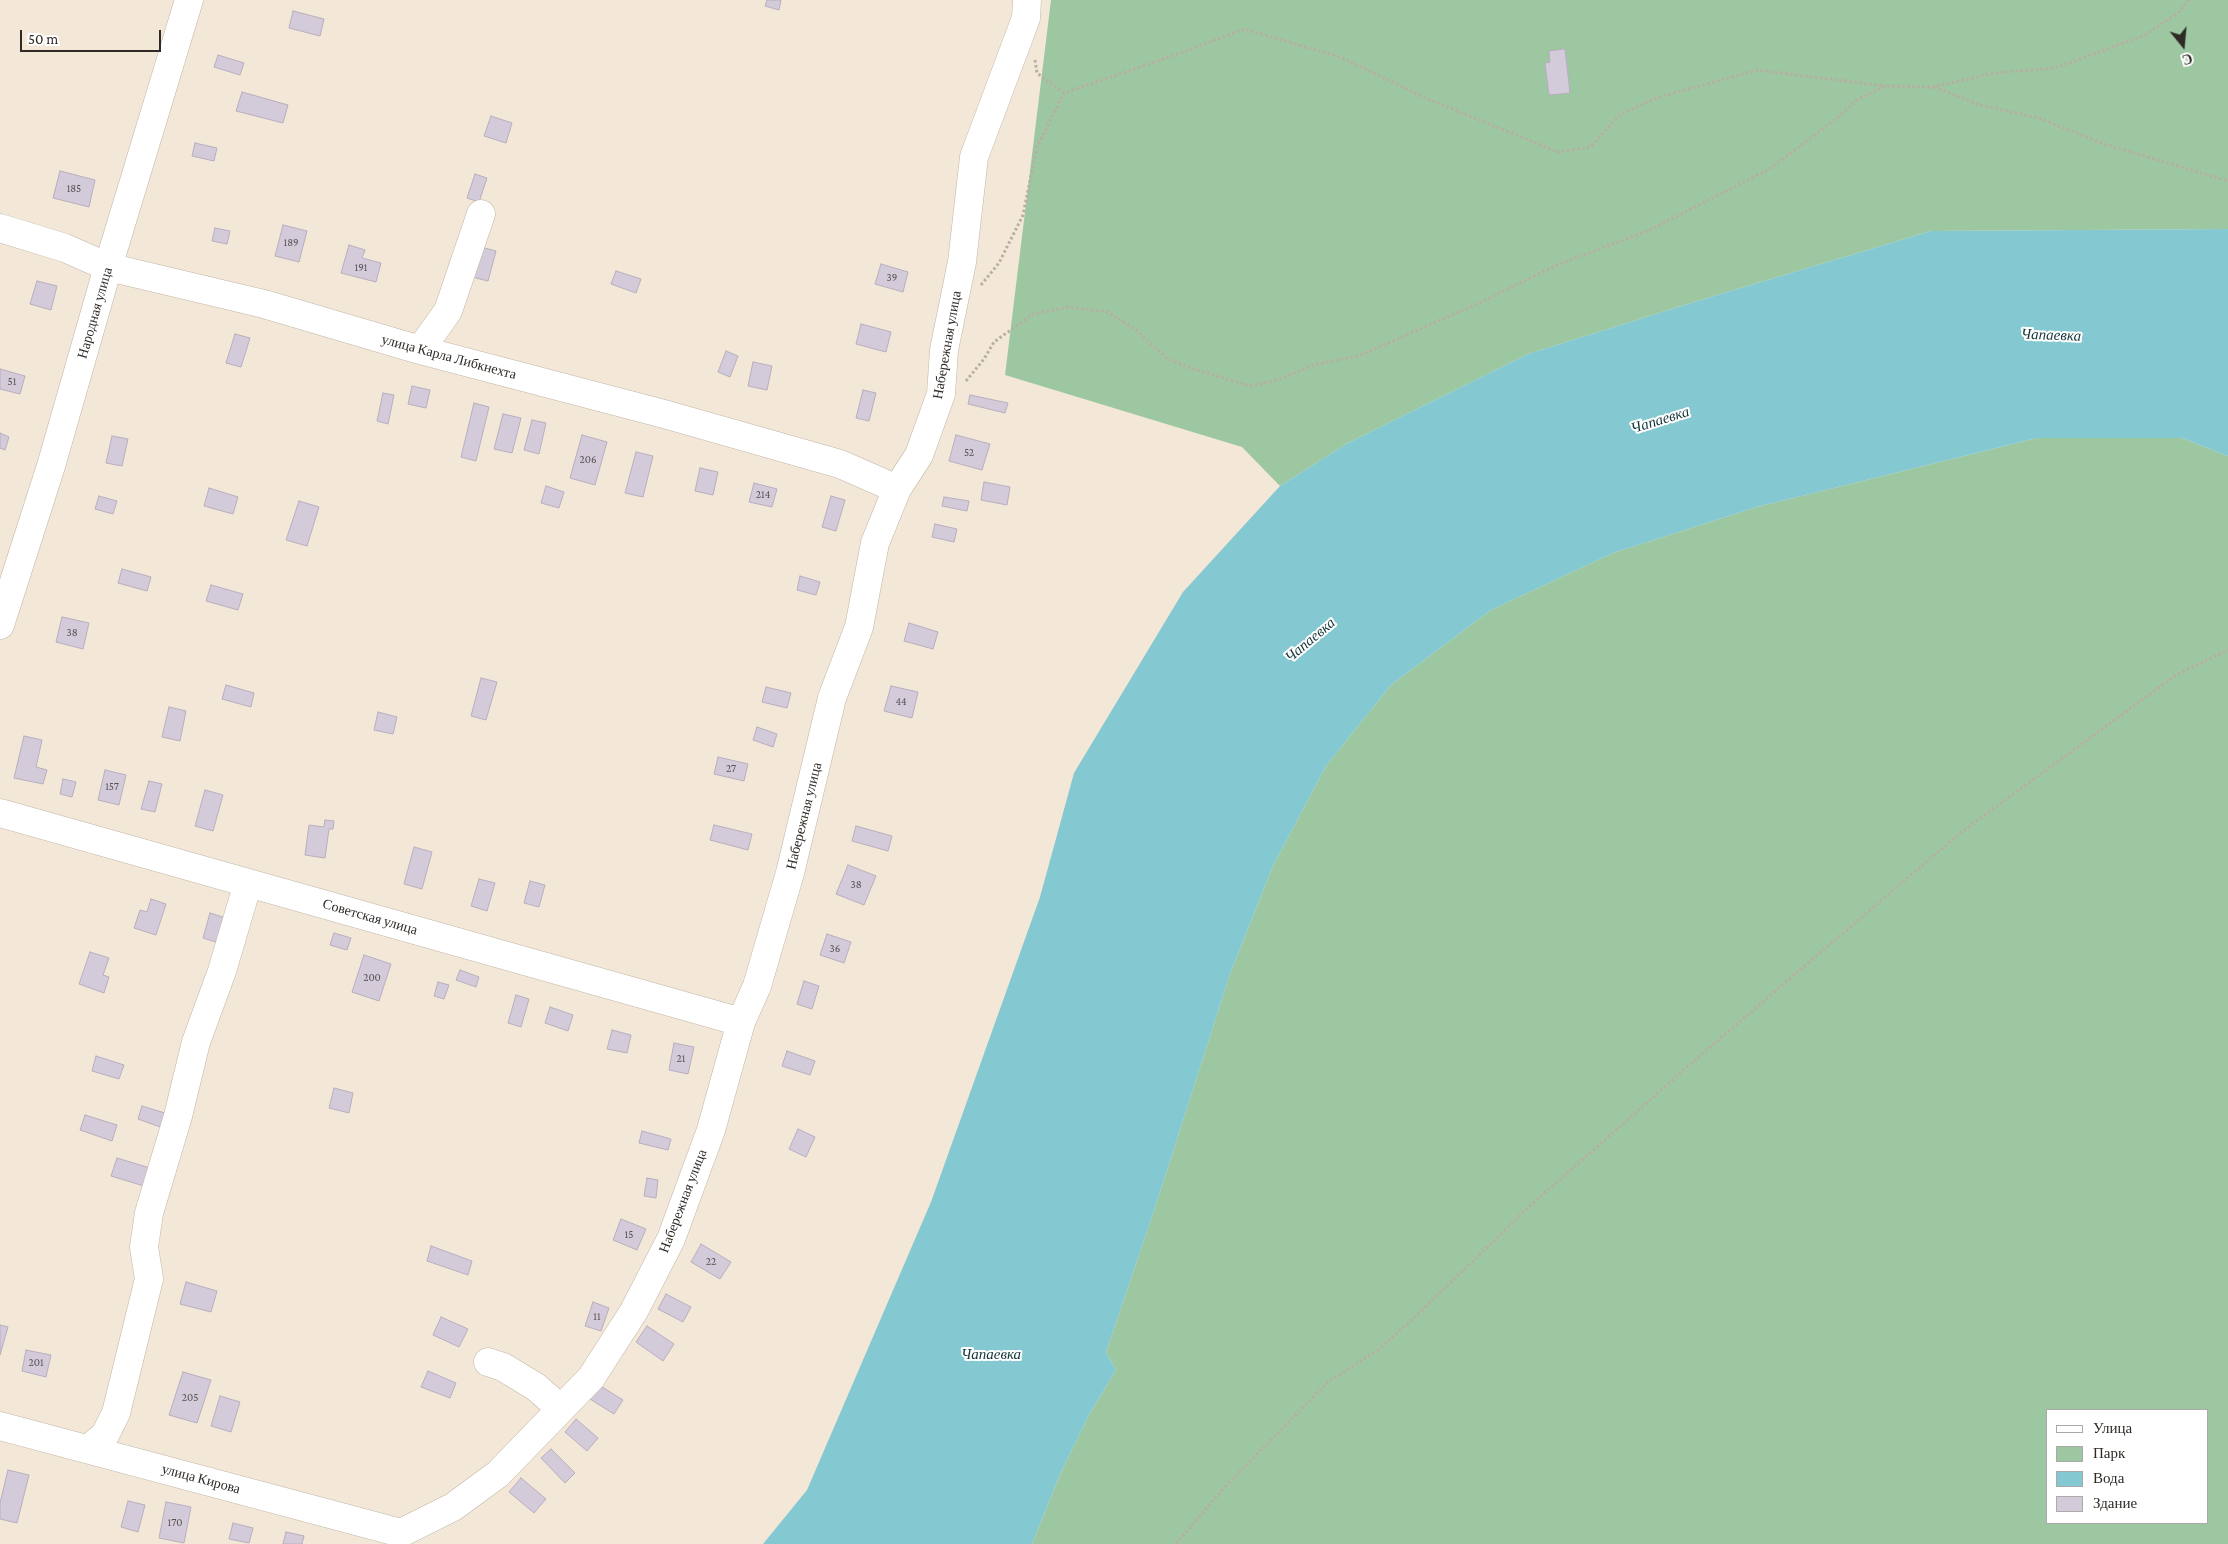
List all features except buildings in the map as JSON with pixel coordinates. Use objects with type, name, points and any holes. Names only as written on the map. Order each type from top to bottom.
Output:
[{"type":"street","name":"Народная улица","points":[[0,625],[51,466],[108,267],[189,0]]},
{"type":"street","name":"Набережная улица","points":[[401,1533],[453,1506],[498,1474],[591,1378],[634,1311],[671,1240],[711,1130],[741,1022],[757,986],[790,873],[832,698],[859,627],[875,543],[897,489],[919,454],[941,394],[944,350],[962,262],[974,157],[1026,18],[1027,0]]},
{"type":"street","points":[[420,350],[448,310],[481,214]]},
{"type":"street","name":"улица Карла Либкнехта","points":[[0,228],[64,248],[108,267],[264,304],[420,350],[664,414],[840,464],[897,489]]},
{"type":"street","name":"Советская улица","points":[[0,812],[741,1022]]},
{"type":"street","points":[[88,1449],[105,1435],[116,1413],[149,1279],[144,1247],[149,1213],[178,1116],[196,1042],[222,971],[248,883]]},
{"type":"street","points":[[488,1362],[503,1367],[536,1388],[561,1409]]},
{"type":"street","name":"улица Кирова","points":[[0,1426],[401,1533]]},
{"type":"path","points":[[976,291],[999,263],[1022,215],[1037,147],[1064,93],[1244,29],[1340,57],[1428,99],[1558,152],[1590,147],[1621,114],[1656,98],[1757,70],[1886,86],[1933,87],[1995,73],[2055,68],[2143,36],[2178,13],[2189,0]]},
{"type":"path","points":[[1034,55],[1037,74],[1064,93]]},
{"type":"path","points":[[941,394],[964,383],[984,359],[994,342],[1033,314],[1067,307],[1108,312],[1137,331],[1168,359],[1190,368],[1250,386],[1274,380],[1317,364],[1358,356],[1477,304],[1557,265],[1659,226],[1771,168],[1836,119],[1857,100],[1886,86]]},
{"type":"path","points":[[1933,87],[1980,105],[2039,118],[2104,144],[2228,181]]},
{"type":"path","points":[[1176,1544],[1222,1490],[1328,1382],[1378,1350],[1531,1206],[1703,1053],[1960,833],[2176,675],[2228,650]]},
{"type":"green space","points":[[1051,0],[2228,0],[2228,229],[1931,231],[1528,354],[1346,444],[1280,486],[1242,447],[1005,375]]},
{"type":"green space","points":[[2037,438],[2182,438],[2228,456],[2228,1544],[1032,1544],[1061,1472],[1090,1413],[1116,1370],[1106,1352],[1154,1211],[1230,974],[1273,866],[1326,766],[1391,685],[1491,610],[1613,553],[1757,507]]},
{"type":"water","name":"Чапаевка","points":[[2228,229],[2228,456],[2182,438],[2037,438],[1757,507],[1613,553],[1491,610],[1391,685],[1326,766],[1273,866],[1230,974],[1154,1211],[1106,1352],[1116,1370],[1090,1413],[1061,1472],[1032,1544],[763,1544],[807,1490],[931,1202],[1040,897],[1074,773],[1183,592],[1280,486],[1346,444],[1528,354],[1931,231]]}]
